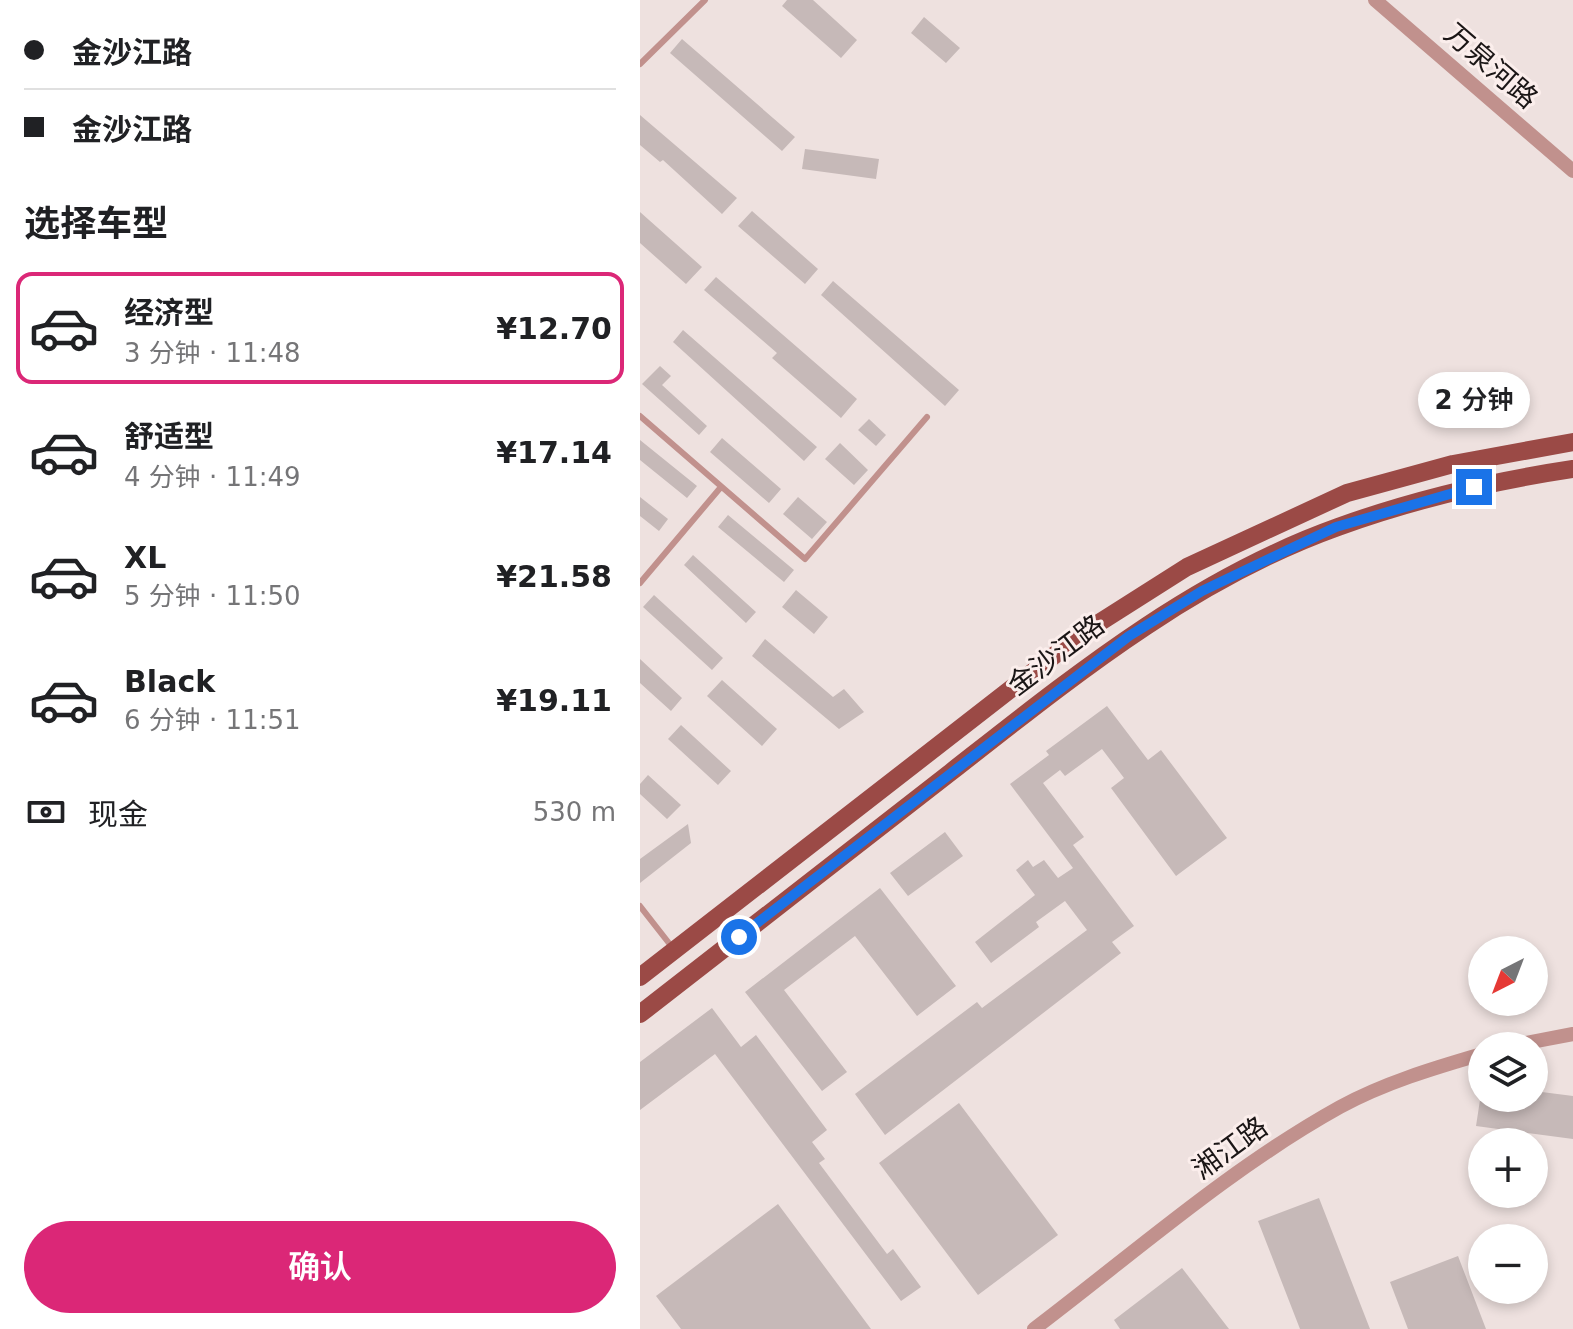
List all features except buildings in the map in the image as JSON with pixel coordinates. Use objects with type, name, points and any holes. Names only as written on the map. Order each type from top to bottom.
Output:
[{"type":"main road","name":"金沙江路","points":[[640,977],[1083,633],[1187,567],[1347,493],[1453,464],[1573,442]]},
{"type":"main road","name":"金沙江路","points":[[640,1014],[1035,706],[1129,636],[1202,591],[1336,527],[1498,481],[1573,469]]},
{"type":"street","name":"万泉河路","points":[[1375,0],[1573,171]]},
{"type":"street","points":[[1548,1039],[1573,1034]]},
{"type":"street","name":"湘江路","points":[[1034,1329],[1277,1144],[1343,1106],[1427,1070],[1468,1058]]},
{"type":"lane","points":[[640,64],[705,0]]},
{"type":"lane","points":[[640,416],[805,559],[927,417]]},
{"type":"lane","points":[[640,583],[721,487]]},
{"type":"lane","points":[[640,906],[674,950]]},
{"type":"route","points":[[739,937],[1035,706],[1129,636],[1202,591],[1336,527],[1474,487]]}]
